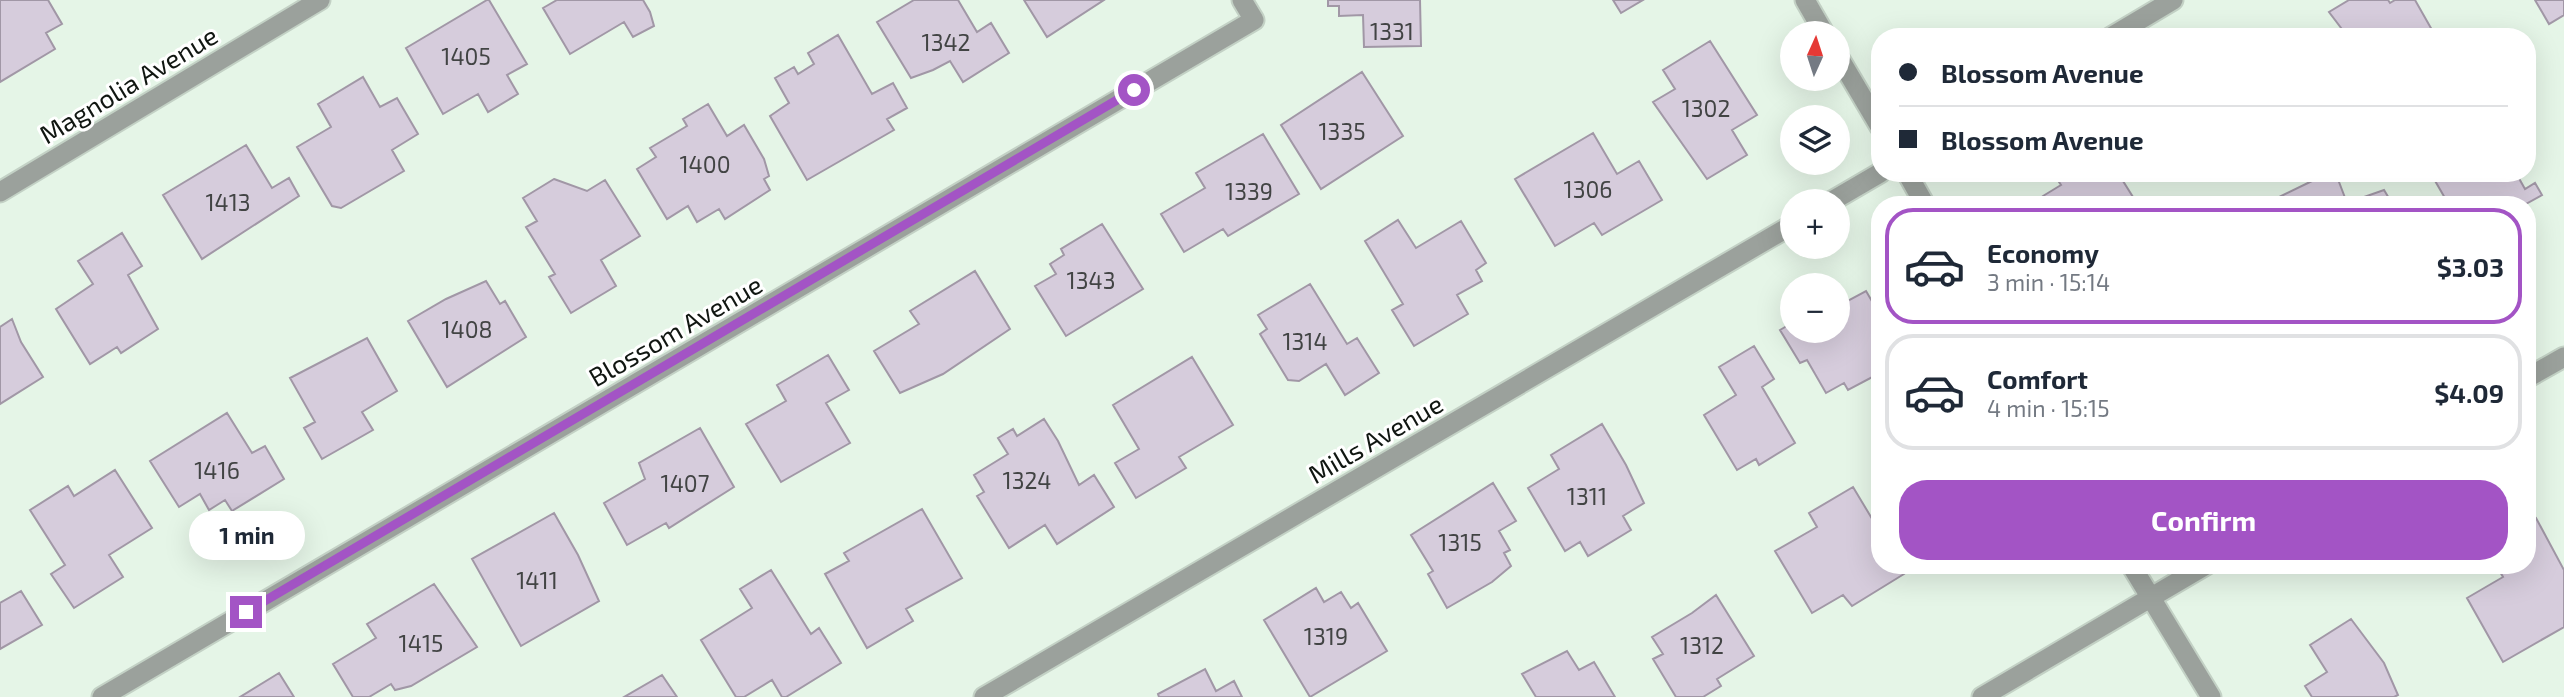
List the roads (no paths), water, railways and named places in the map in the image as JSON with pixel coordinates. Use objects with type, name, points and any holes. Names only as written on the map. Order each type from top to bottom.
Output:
[{"type":"street","name":"Magnolia Avenue","points":[[0,192],[320,0]]},
{"type":"street","name":"Blossom Avenue","points":[[102,697],[1254,20],[1242,0]]},
{"type":"street","points":[[1805,0],[1817,21]]},
{"type":"street","points":[[2126,28],[2173,0]]},
{"type":"street","points":[[1850,76],[1871,112]]},
{"type":"street","points":[[1850,190],[1871,178]]},
{"type":"street","name":"Mills Avenue","points":[[984,697],[1780,232]]},
{"type":"street","points":[[2536,373],[2564,357]]},
{"type":"street","points":[[2136,574],[2211,697]]},
{"type":"street","points":[[1982,697],[2191,574]]}]
